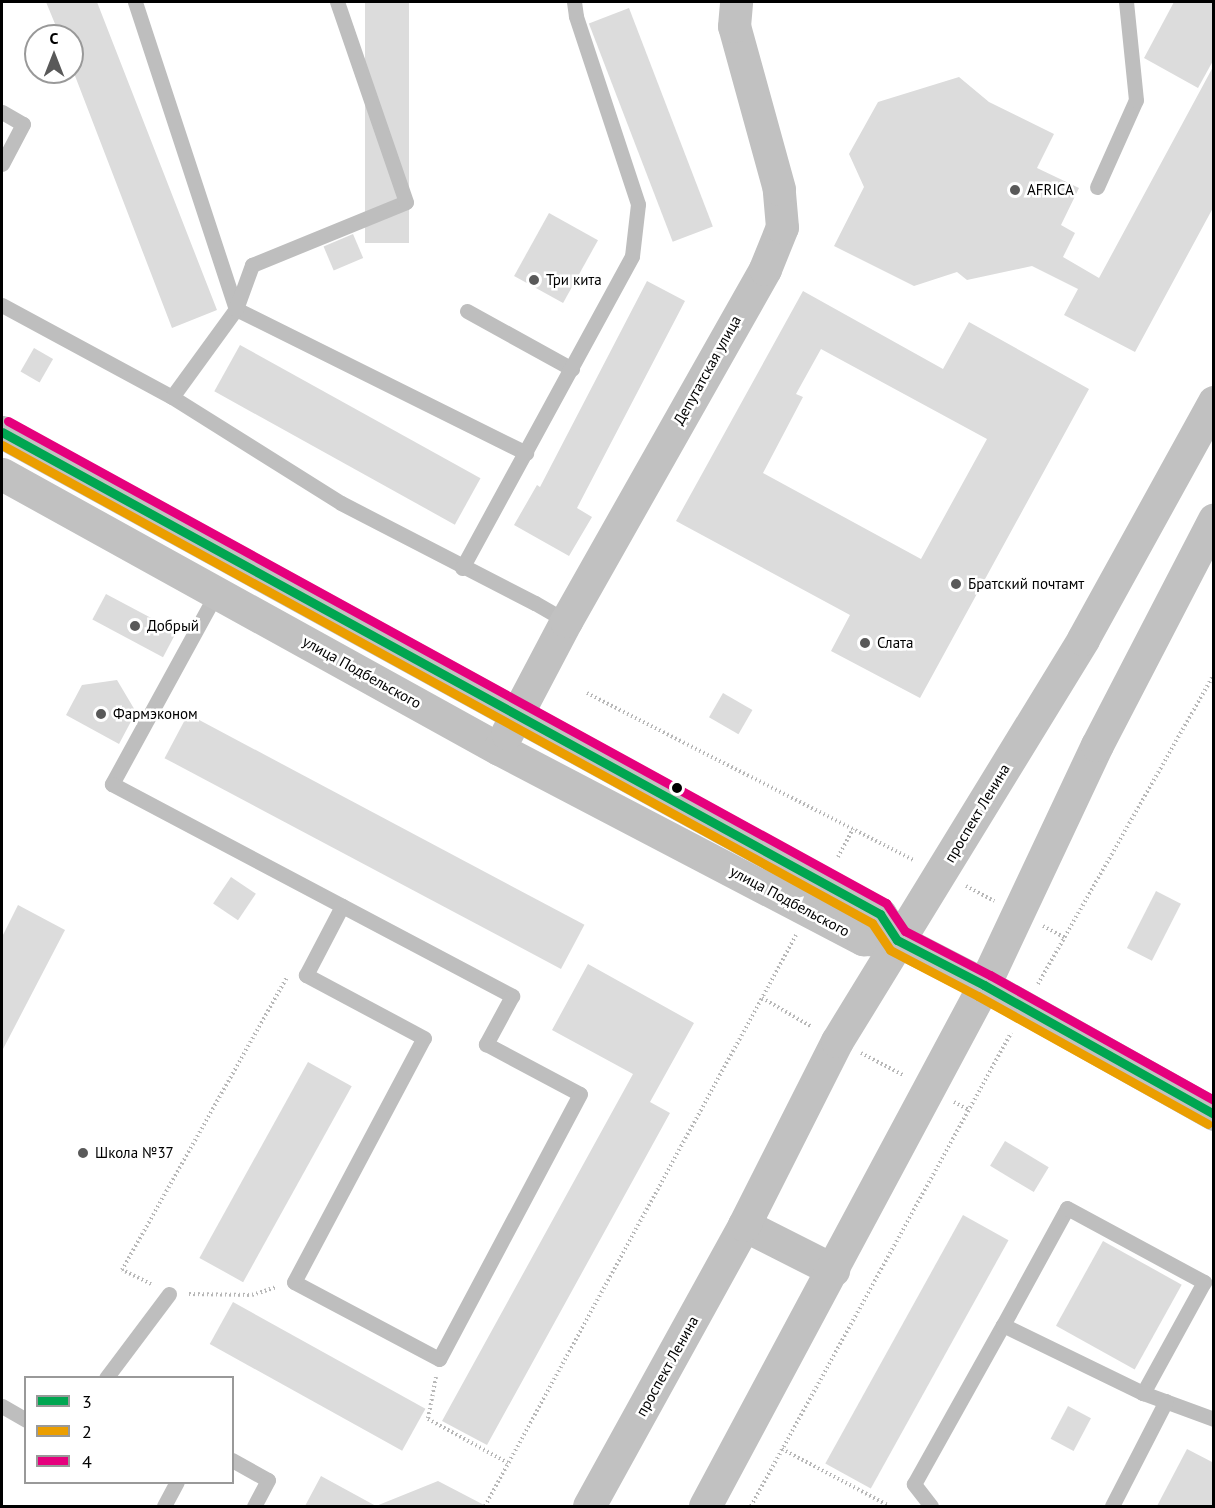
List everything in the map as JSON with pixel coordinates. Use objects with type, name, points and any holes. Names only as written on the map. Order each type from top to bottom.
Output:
[{"type":"main road","name":"Депутатская улица","points":[[499,748],[566,621],[765,269],[782,226],[779,189],[734,26],[736,2]]},
{"type":"main road","name":"проспект Ленина","points":[[589,1506],[744,1225],[837,1041],[1083,639],[1214,402]]},
{"type":"main road","name":"улица Подбельского","points":[[2,432],[517,715],[816,897]]},
{"type":"main road","name":"улица Подбельского","points":[[2,474],[499,748],[816,897],[880,914],[897,940]]},
{"type":"main road","points":[[705,1506],[984,986],[1097,745],[1214,519]]},
{"type":"main road","points":[[897,940],[1025,1008],[1214,1114]]},
{"type":"main road","points":[[744,1225],[833,1270]]},
{"type":"lane","points":[[135,2],[236,309],[526,453]]},
{"type":"lane","points":[[172,398],[236,309],[252,265],[406,202],[337,2]]},
{"type":"lane","points":[[462,568],[632,256],[638,204],[576,16],[574,2]]},
{"type":"lane","points":[[1097,188],[1136,100],[1126,2]]},
{"type":"lane","points":[[2,111],[22,124],[2,164]]},
{"type":"lane","points":[[2,305],[172,398],[341,503],[566,621]]},
{"type":"lane","points":[[467,311],[572,369]]},
{"type":"lane","points":[[217,592],[112,784],[512,996],[486,1044],[580,1094],[439,1359],[294,1282],[424,1038],[306,975],[342,906]]},
{"type":"lane","points":[[931,1506],[914,1484],[1067,1208],[1204,1282],[1143,1393]]},
{"type":"lane","points":[[107,1376],[169,1294]]},
{"type":"lane","points":[[1003,1325],[1143,1393],[1214,1419]]},
{"type":"lane","points":[[1112,1506],[1166,1401]]},
{"type":"lane","points":[[2,1406],[24,1419]]},
{"type":"lane","points":[[234,1461],[268,1480],[254,1506]]},
{"type":"lane","points":[[164,1506],[176,1484]]},
{"type":"path","points":[[751,1506],[1064,937],[1214,674]]},
{"type":"path","points":[[587,693],[1064,937]]},
{"type":"path","points":[[485,1506],[853,829]]},
{"type":"path","points":[[294,1282],[252,1295],[169,1294],[122,1270],[289,973],[306,975]]},
{"type":"path","points":[[762,998],[837,1041]]},
{"type":"path","points":[[439,1359],[428,1419],[508,1463]]},
{"type":"path","points":[[782,1449],[889,1506]]},
{"type":"building","points":[[46,2],[97,2],[217,310],[172,328],[78,84],[84,84],[84,24],[55,24]]},
{"type":"building","points":[[365,2],[409,2],[409,243],[365,243]]},
{"type":"building","points":[[1174,2],[1214,2],[1214,59],[1198,88],[1144,58]]},
{"type":"building","points":[[629,8],[713,226],[673,242],[589,23]]},
{"type":"building","points":[[1214,65],[1214,206],[1135,352],[1064,315],[1078,289],[1032,266],[967,280],[957,272],[914,286],[834,246],[864,187],[849,154],[878,102],[959,77],[989,102],[1054,134],[1037,168],[1079,188],[1061,225],[1075,233],[1063,257],[1099,278]]},
{"type":"building","points":[[549,213],[598,240],[563,303],[514,276]]},
{"type":"building","points":[[353,234],[363,258],[334,270],[324,247]]},
{"type":"building","points":[[647,281],[685,301],[577,508],[592,517],[569,556],[514,525],[537,485],[540,487]]},
{"type":"building","points":[[803,291],[943,369],[969,322],[1089,389],[920,698],[831,651],[850,615],[676,521]],"holes":[[[821,349],[987,439],[921,559],[763,473],[803,397],[796,394]]]},
{"type":"building","points":[[240,345],[481,478],[455,525],[214,391]]},
{"type":"building","points":[[34,348],[53,359],[40,382],[20,371]]},
{"type":"building","name":"Добрый","points":[[106,594],[177,632],[163,657],[92,620]]},
{"type":"building","name":"Фармэконом","points":[[117,680],[136,712],[119,744],[66,715],[82,685]]},
{"type":"building","points":[[723,693],[752,710],[738,734],[709,717]]},
{"type":"building","points":[[188,714],[584,925],[561,969],[165,758]]},
{"type":"building","points":[[231,877],[256,894],[238,920],[213,904]]},
{"type":"building","points":[[1156,891],[1181,904],[1152,961],[1127,948]]},
{"type":"building","points":[[18,905],[65,930],[2,1051],[2,937]]},
{"type":"building","points":[[588,964],[694,1023],[650,1102],[670,1113],[487,1445],[442,1421],[633,1074],[552,1030]]},
{"type":"building","points":[[308,1062],[352,1086],[243,1282],[199,1258]]},
{"type":"building","points":[[1005,1141],[1049,1167],[1034,1192],[990,1166]]},
{"type":"building","points":[[963,1215],[1008,1240],[871,1489],[825,1463]]},
{"type":"building","points":[[1103,1241],[1182,1285],[1135,1369],[1056,1326]]},
{"type":"building","points":[[233,1302],[425,1409],[402,1451],[210,1344]]},
{"type":"building","points":[[1068,1406],[1091,1418],[1074,1451],[1051,1439]]},
{"type":"building","points":[[1187,1449],[1214,1463],[1214,1506],[1157,1506]]},
{"type":"building","points":[[321,1476],[376,1506],[305,1506]]},
{"type":"building","points":[[438,1481],[486,1506],[376,1506]]},
{"type":"transit line","name":"4","points":[[8,421],[886,903],[905,931],[990,975],[1214,1100]]},
{"type":"transit line","name":"3","points":[[2,432],[880,914],[897,940],[984,985],[1214,1114]]},
{"type":"transit line","name":"2","points":[[2,445],[872,923],[890,950],[978,996],[1208,1124]]},
{"type":"place","name":"AFRICA","points":[[1015,190]]},
{"type":"place","name":"Три кита","points":[[534,280]]},
{"type":"place","name":"Братский почтамт","points":[[956,584]]},
{"type":"place","name":"Добрый","points":[[135,626]]},
{"type":"place","name":"Слата","points":[[865,643]]},
{"type":"place","name":"Фармэконом","points":[[101,714]]},
{"type":"place","name":"Школа №37","points":[[83,1153]]}]
